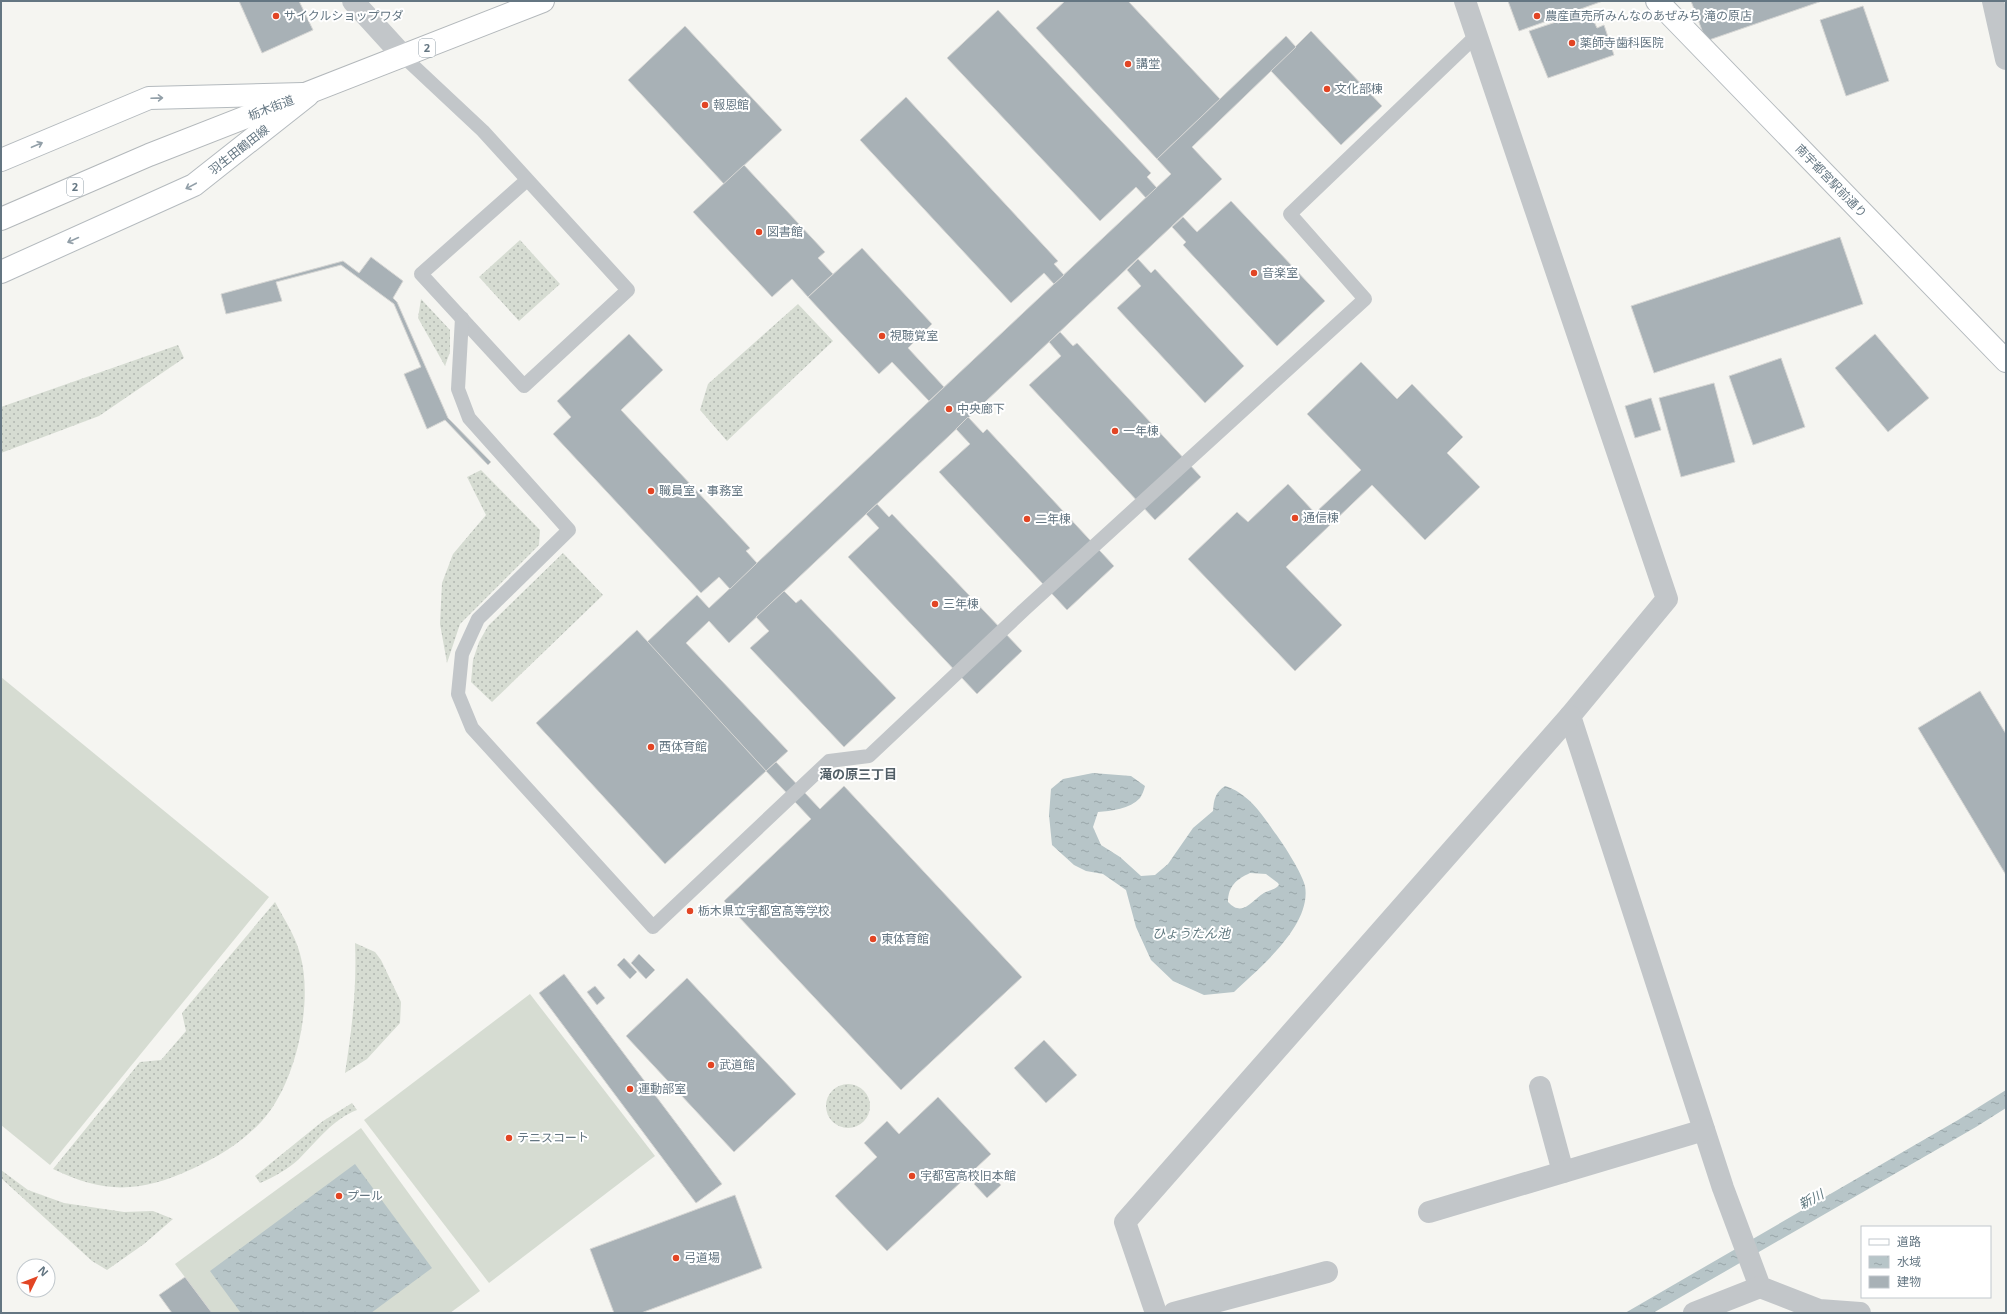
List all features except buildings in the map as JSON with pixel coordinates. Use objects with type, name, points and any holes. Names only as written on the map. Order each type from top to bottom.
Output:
[{"type":"main road","name":"栃木街道","points":[[1,220],[149,155],[310,94],[544,1]]},
{"type":"main road","name":"南宇都宮駅前通り","points":[[1657,1],[2006,361]]},
{"type":"main road","points":[[1,160],[149,98],[310,94]]},
{"type":"main road","name":"羽生田鶴田線","points":[[1,272],[194,185],[310,94]]},
{"type":"street","points":[[353,1],[404,57]]},
{"type":"street","points":[[1156,1313],[1125,1222],[1570,716],[1667,599],[1465,1]]},
{"type":"street","points":[[1993,1],[2006,58]]},
{"type":"street","points":[[1570,716],[1704,1130],[1760,1288]]},
{"type":"street","points":[[1540,1087],[1563,1172]]},
{"type":"street","points":[[1429,1212],[1704,1130]]},
{"type":"street","points":[[1174,1313],[1327,1272]]},
{"type":"street","points":[[1694,1313],[1760,1288],[1819,1310],[1860,1313]]},
{"type":"lane","points":[[462,318],[458,389],[469,418],[569,530],[478,619],[462,654],[458,694],[472,728],[653,927],[829,761],[870,756],[1025,609],[1365,299],[1290,214],[1477,35]]},
{"type":"lane","points":[[404,57],[483,131],[628,290],[524,386],[421,274],[527,180]]},
{"type":"shaded area","points":[[520,240],[560,284],[519,321],[479,277]]},
{"type":"shaded area","points":[[421,299],[450,330],[450,352],[445,366],[418,318]]},
{"type":"shaded area","points":[[798,304],[833,341],[727,441],[700,410],[708,384]]},
{"type":"shaded area","points":[[178,345],[184,358],[99,416],[1,453],[1,407]]},
{"type":"shaded area","points":[[481,470],[540,530],[539,545],[460,624],[447,663],[440,624],[442,583],[453,554],[486,515],[467,477]]},
{"type":"shaded area","points":[[563,553],[603,595],[492,702],[471,682],[473,660],[479,642],[488,626]]},
{"type":"shaded area","points":[[1,677],[269,897],[50,1165],[1,1125]]},
{"type":"shaded area","points":[[275,902],[298,947],[304,973],[305,995],[299,1042],[292,1065],[284,1087],[273,1106],[261,1122],[245,1137],[211,1160],[156,1183],[139,1186],[106,1186],[89,1183],[53,1169],[140,1062],[161,1060],[186,1031],[182,1013]]},
{"type":"shaded area","points":[[355,943],[375,952],[381,960],[401,1002],[400,1023],[367,1059],[345,1073],[353,1008]]},
{"type":"shaded area","name":"テニスコート","points":[[530,994],[655,1156],[489,1283],[364,1120]]},
{"type":"shaded area","points":[[848,1084],[860,1088],[866,1094],[870,1106],[866,1118],[860,1124],[848,1128],[836,1124],[830,1118],[826,1106],[830,1094],[836,1088]]},
{"type":"shaded area","points":[[352,1103],[357,1110],[340,1119],[290,1166],[260,1183],[255,1176],[323,1121]]},
{"type":"shaded area","name":"プール","points":[[361,1128],[480,1291],[450,1313],[212,1313],[175,1264]]},
{"type":"shaded area","points":[[1,1170],[28,1190],[64,1203],[124,1212],[153,1211],[173,1219],[144,1244],[107,1270],[92,1261],[1,1178]]},
{"type":"water","name":"ひょうたん池","points":[[1093,773],[1131,776],[1145,786],[1140,798],[1131,805],[1114,810],[1098,812],[1093,827],[1101,845],[1120,857],[1141,876],[1155,875],[1168,864],[1193,828],[1213,811],[1216,797],[1219,791],[1225,786],[1241,794],[1254,805],[1279,838],[1297,867],[1305,886],[1305,901],[1300,916],[1292,931],[1282,945],[1234,992],[1204,995],[1173,981],[1151,960],[1136,927],[1126,890],[1103,874],[1086,871],[1074,865],[1052,845],[1049,815],[1051,789],[1063,779]],"holes":[[[1250,873],[1266,874],[1279,885],[1264,893],[1243,908],[1238,908],[1228,902],[1228,896],[1232,887],[1241,878]]]},
{"type":"water","points":[[2006,1090],[2006,1108],[1976,1127],[1653,1313],[1625,1313],[1958,1120]]},
{"type":"water","points":[[355,1164],[432,1268],[371,1313],[241,1313],[210,1271]]},
{"type":"place","name":"サイクルショップワダ","points":[[276,16]]},
{"type":"place","name":"農産直売所みんなのあぜみち 滝の原店","points":[[1537,16]]},
{"type":"place","name":"薬師寺歯科医院","points":[[1572,43]]},
{"type":"place","name":"講堂","points":[[1128,64]]},
{"type":"place","name":"文化部棟","points":[[1327,89]]},
{"type":"place","name":"報恩館","points":[[705,105]]},
{"type":"place","name":"図書館","points":[[759,232]]},
{"type":"place","name":"音楽室","points":[[1254,273]]},
{"type":"place","name":"視聴覚室","points":[[882,336]]},
{"type":"place","name":"中央廊下","points":[[949,409]]},
{"type":"place","name":"一年棟","points":[[1115,431]]},
{"type":"place","name":"職員室・事務室","points":[[651,491]]},
{"type":"place","name":"通信棟","points":[[1295,518]]},
{"type":"place","name":"二年棟","points":[[1027,519]]},
{"type":"place","name":"三年棟","points":[[935,604]]},
{"type":"place","name":"西体育館","points":[[651,747]]},
{"type":"place","name":"栃木県立宇都宮高等学校","points":[[690,911]]},
{"type":"place","name":"東体育館","points":[[873,939]]},
{"type":"place","name":"武道館","points":[[711,1065]]},
{"type":"place","name":"運動部室","points":[[630,1089]]},
{"type":"place","name":"テニスコート","points":[[509,1138]]},
{"type":"place","name":"宇都宮高校旧本館","points":[[912,1176]]},
{"type":"place","name":"プール","points":[[339,1196]]},
{"type":"place","name":"弓道場","points":[[676,1258]]},
{"type":"district","name":"滝の原三丁目","points":[[858,774]]},
{"type":"water label","name":"新川","points":[[1811,1199]]}]
